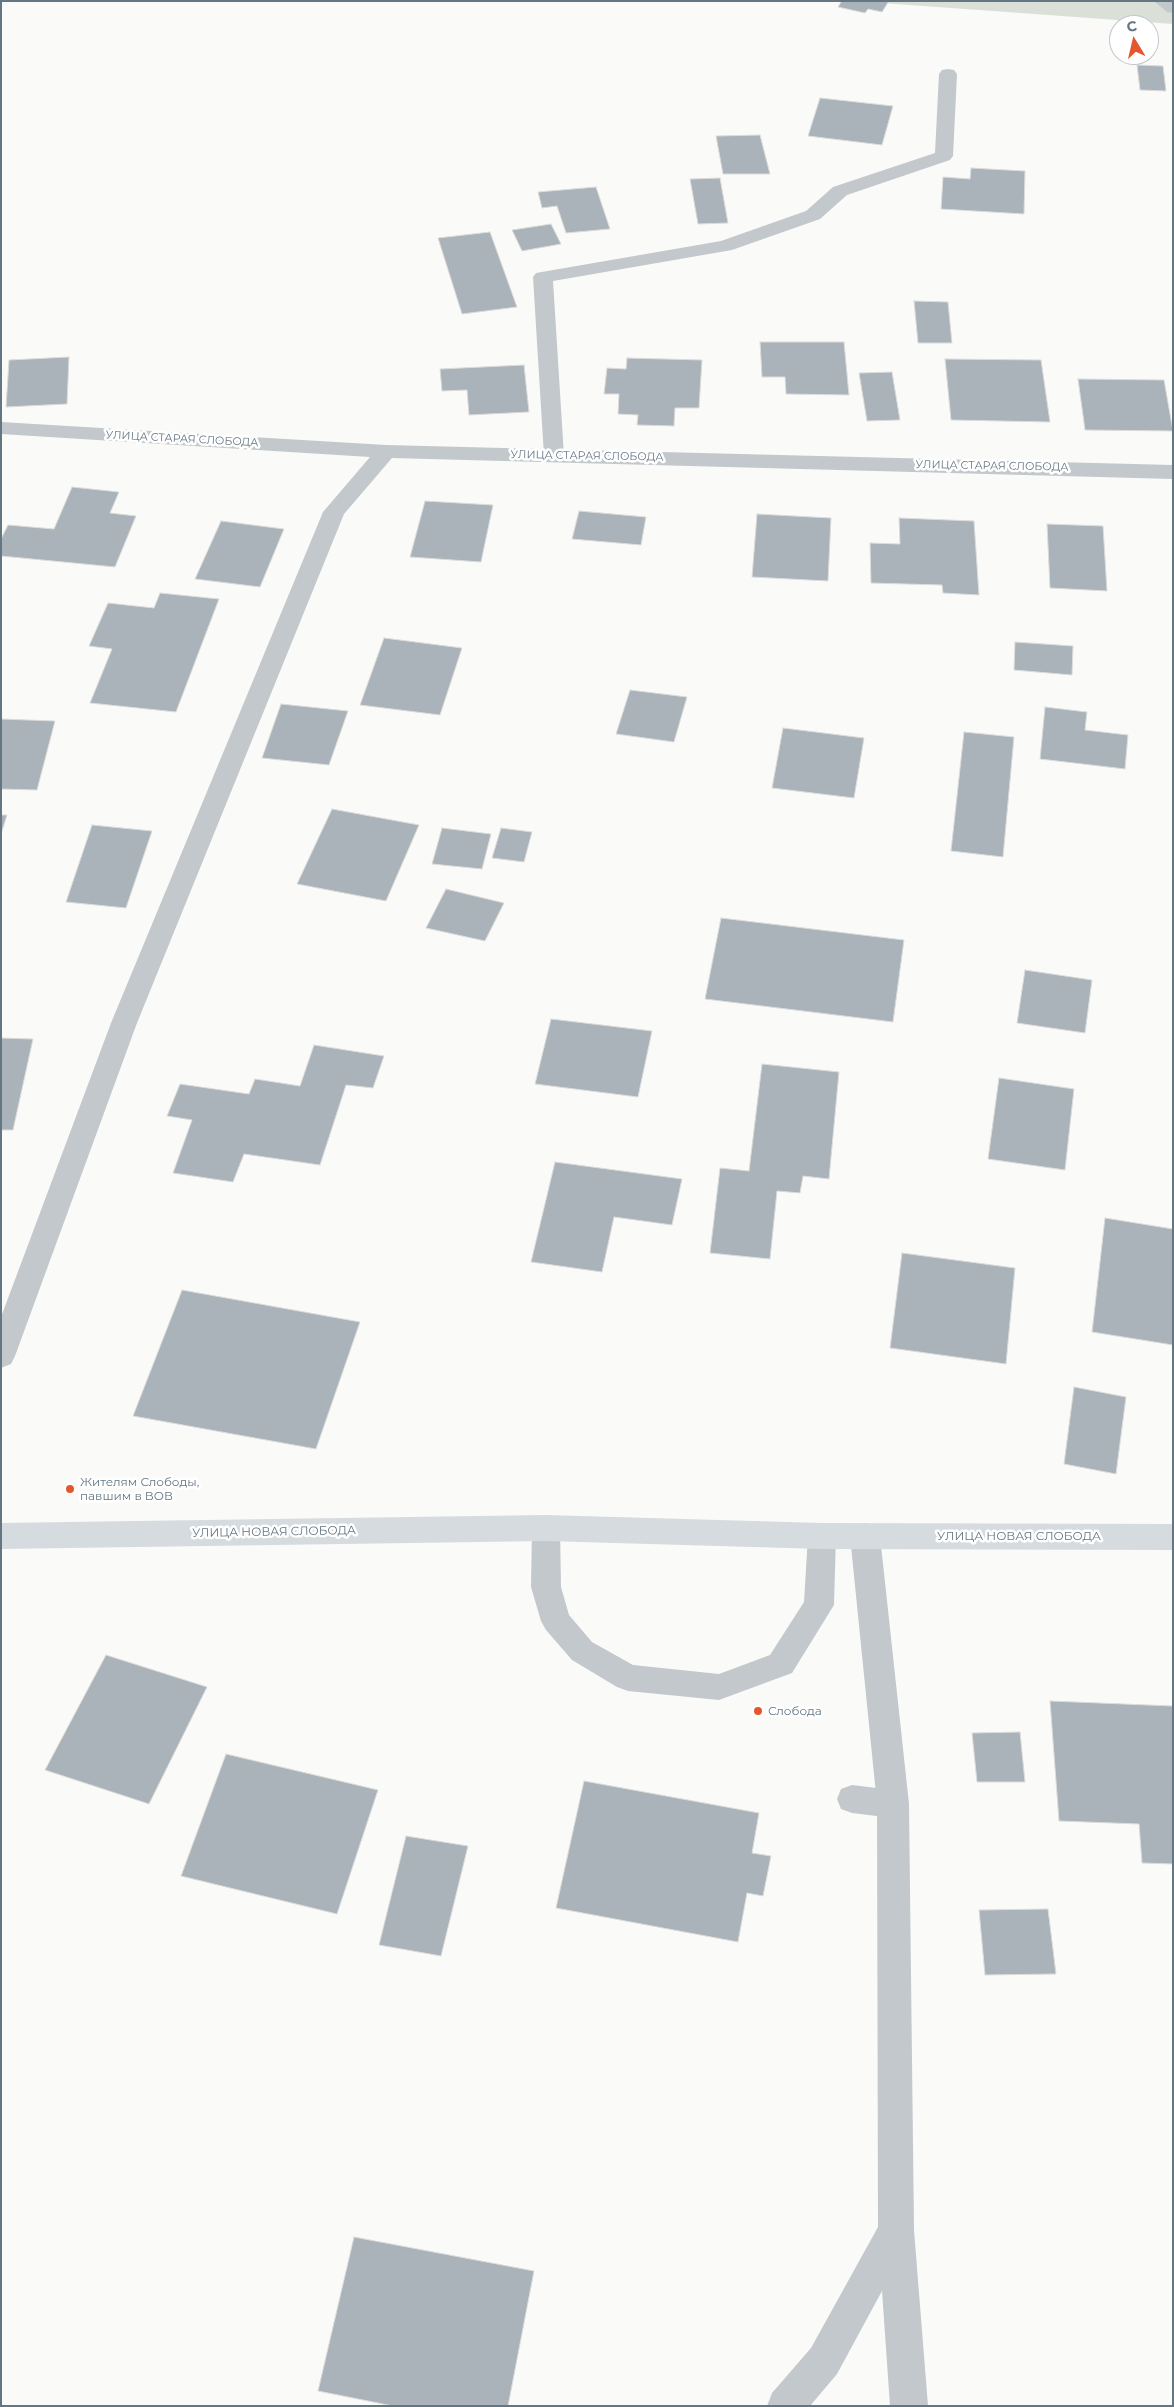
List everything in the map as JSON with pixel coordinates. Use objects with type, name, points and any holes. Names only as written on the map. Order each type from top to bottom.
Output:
[{"type":"street","points":[[1163,1],[1173,8]]},
{"type":"street","name":"УЛИЦА СТАРАЯ СЛОБОДА","points":[[1,428],[386,451],[1173,472]]},
{"type":"street","points":[[1,1356],[124,1023],[334,512],[386,451]]},
{"type":"street","name":"УЛИЦА НОВАЯ СЛОБОДА","points":[[1,1536],[546,1528],[822,1536],[1173,1537]]},
{"type":"street","points":[[865,1536],[893,1804],[896,2230],[909,2406]]},
{"type":"street","points":[[785,2406],[824,2361],[896,2230]]},
{"type":"lane","points":[[554,456],[543,277],[725,246],[814,215],[840,191],[944,156],[948,74]]},
{"type":"lane","points":[[546,1528],[546,1587],[556,1621],[582,1651],[628,1678],[719,1687],[781,1664],[819,1605],[822,1536]]},
{"type":"lane","points":[[852,1799],[893,1804]]},
{"type":"shaded area","points":[[854,1],[1173,1],[1173,24],[1159,23],[1159,15],[1109,15],[1109,19]]},
{"type":"building","points":[[837,1],[889,1],[882,12],[868,9],[865,13],[838,7],[841,2]]},
{"type":"building","points":[[1137,65],[1163,66],[1166,91],[1140,90]]},
{"type":"building","points":[[820,98],[893,106],[882,145],[808,136]]},
{"type":"building","points":[[760,135],[770,174],[723,174],[716,136]]},
{"type":"building","points":[[971,168],[1025,171],[1024,214],[941,209],[943,177],[970,179]]},
{"type":"building","points":[[720,178],[728,223],[698,224],[690,179]]},
{"type":"building","points":[[596,187],[610,229],[566,233],[557,206],[542,208],[538,192]]},
{"type":"building","points":[[551,224],[561,244],[522,251],[512,230]]},
{"type":"building","points":[[490,232],[517,307],[462,314],[438,238]]},
{"type":"building","points":[[914,301],[948,302],[952,343],[918,343]]},
{"type":"building","points":[[760,342],[844,342],[849,395],[786,394],[785,377],[762,377]]},
{"type":"building","points":[[69,357],[67,404],[6,407],[9,360]]},
{"type":"building","points":[[627,358],[702,360],[699,408],[675,408],[674,426],[637,425],[638,415],[618,414],[619,394],[604,394],[607,368],[626,369]]},
{"type":"building","points":[[945,359],[1041,360],[1050,422],[951,420]]},
{"type":"building","points":[[524,365],[529,412],[469,415],[467,390],[442,391],[440,369]]},
{"type":"building","points":[[892,372],[900,420],[867,421],[859,373]]},
{"type":"building","points":[[1078,379],[1164,380],[1173,431],[1085,430]]},
{"type":"building","points":[[72,487],[119,492],[110,513],[136,516],[115,567],[1,556],[1,539],[8,525],[54,529]]},
{"type":"building","points":[[425,501],[493,505],[481,562],[410,557]]},
{"type":"building","points":[[579,511],[646,517],[641,545],[572,539]]},
{"type":"building","points":[[757,514],[831,518],[828,581],[752,577]]},
{"type":"building","points":[[899,518],[974,521],[979,595],[943,593],[942,585],[871,583],[870,543],[900,544]]},
{"type":"building","points":[[221,521],[284,529],[260,587],[195,579]]},
{"type":"building","points":[[1047,524],[1103,526],[1107,591],[1050,588]]},
{"type":"building","points":[[160,593],[219,599],[176,712],[90,703],[112,649],[89,646],[108,603],[154,608]]},
{"type":"building","points":[[384,638],[462,648],[440,715],[360,705]]},
{"type":"building","points":[[1015,642],[1073,646],[1072,675],[1014,670]]},
{"type":"building","points":[[630,690],[687,697],[674,742],[616,734]]},
{"type":"building","points":[[281,704],[348,711],[329,765],[262,758]]},
{"type":"building","points":[[1045,707],[1087,712],[1085,730],[1128,735],[1125,769],[1040,759]]},
{"type":"building","points":[[1,719],[55,721],[37,790],[1,789]]},
{"type":"building","points":[[783,728],[864,738],[854,798],[772,788]]},
{"type":"building","points":[[964,732],[1014,737],[1003,857],[951,851]]},
{"type":"building","points":[[332,809],[419,825],[386,901],[297,884]]},
{"type":"building","points":[[1,815],[7,815],[1,834]]},
{"type":"building","points":[[92,825],[152,831],[126,908],[66,902]]},
{"type":"building","points":[[442,828],[491,834],[482,869],[432,864]]},
{"type":"building","points":[[501,828],[532,832],[524,862],[492,858]]},
{"type":"building","points":[[446,889],[504,903],[485,941],[426,928]]},
{"type":"building","points":[[721,918],[904,940],[893,1022],[705,999]]},
{"type":"building","points":[[1025,970],[1092,980],[1085,1033],[1017,1023]]},
{"type":"building","points":[[551,1019],[652,1031],[638,1097],[535,1084]]},
{"type":"building","points":[[1,1038],[33,1039],[13,1130],[1,1130]]},
{"type":"building","points":[[314,1045],[384,1056],[373,1088],[346,1085],[320,1165],[244,1154],[233,1182],[173,1173],[192,1120],[167,1116],[180,1084],[249,1094],[255,1079],[300,1086]]},
{"type":"building","points":[[762,1064],[839,1072],[829,1179],[803,1176],[800,1193],[777,1191],[770,1259],[710,1253],[720,1168],[749,1171]]},
{"type":"building","points":[[999,1078],[1074,1089],[1065,1170],[988,1159]]},
{"type":"building","points":[[555,1162],[682,1179],[672,1225],[614,1217],[602,1272],[531,1262]]},
{"type":"building","points":[[1105,1218],[1173,1229],[1173,1345],[1092,1332]]},
{"type":"building","points":[[902,1253],[1015,1268],[1006,1364],[890,1348]]},
{"type":"building","points":[[182,1290],[360,1322],[316,1449],[133,1416]]},
{"type":"building","points":[[1074,1387],[1126,1397],[1116,1474],[1064,1464]]},
{"type":"building","points":[[106,1655],[207,1687],[149,1804],[45,1770]]},
{"type":"building","points":[[1050,1701],[1173,1706],[1173,1864],[1142,1863],[1139,1824],[1059,1821]]},
{"type":"building","points":[[1020,1732],[1025,1782],[977,1782],[972,1733]]},
{"type":"building","points":[[226,1754],[378,1790],[337,1914],[181,1876]]},
{"type":"building","points":[[584,1781],[759,1813],[752,1853],[771,1856],[763,1896],[747,1893],[738,1942],[556,1908]]},
{"type":"building","points":[[406,1836],[468,1846],[441,1956],[379,1945]]},
{"type":"building","points":[[1048,1909],[1056,1974],[985,1975],[979,1910]]},
{"type":"building","points":[[354,2237],[534,2271],[508,2406],[393,2406],[318,2391]]},
{"type":"place","name":"Жителям Слободы, павшим в ВОВ","points":[[70,1489]]},
{"type":"place","name":"Слобода","points":[[758,1711]]}]
